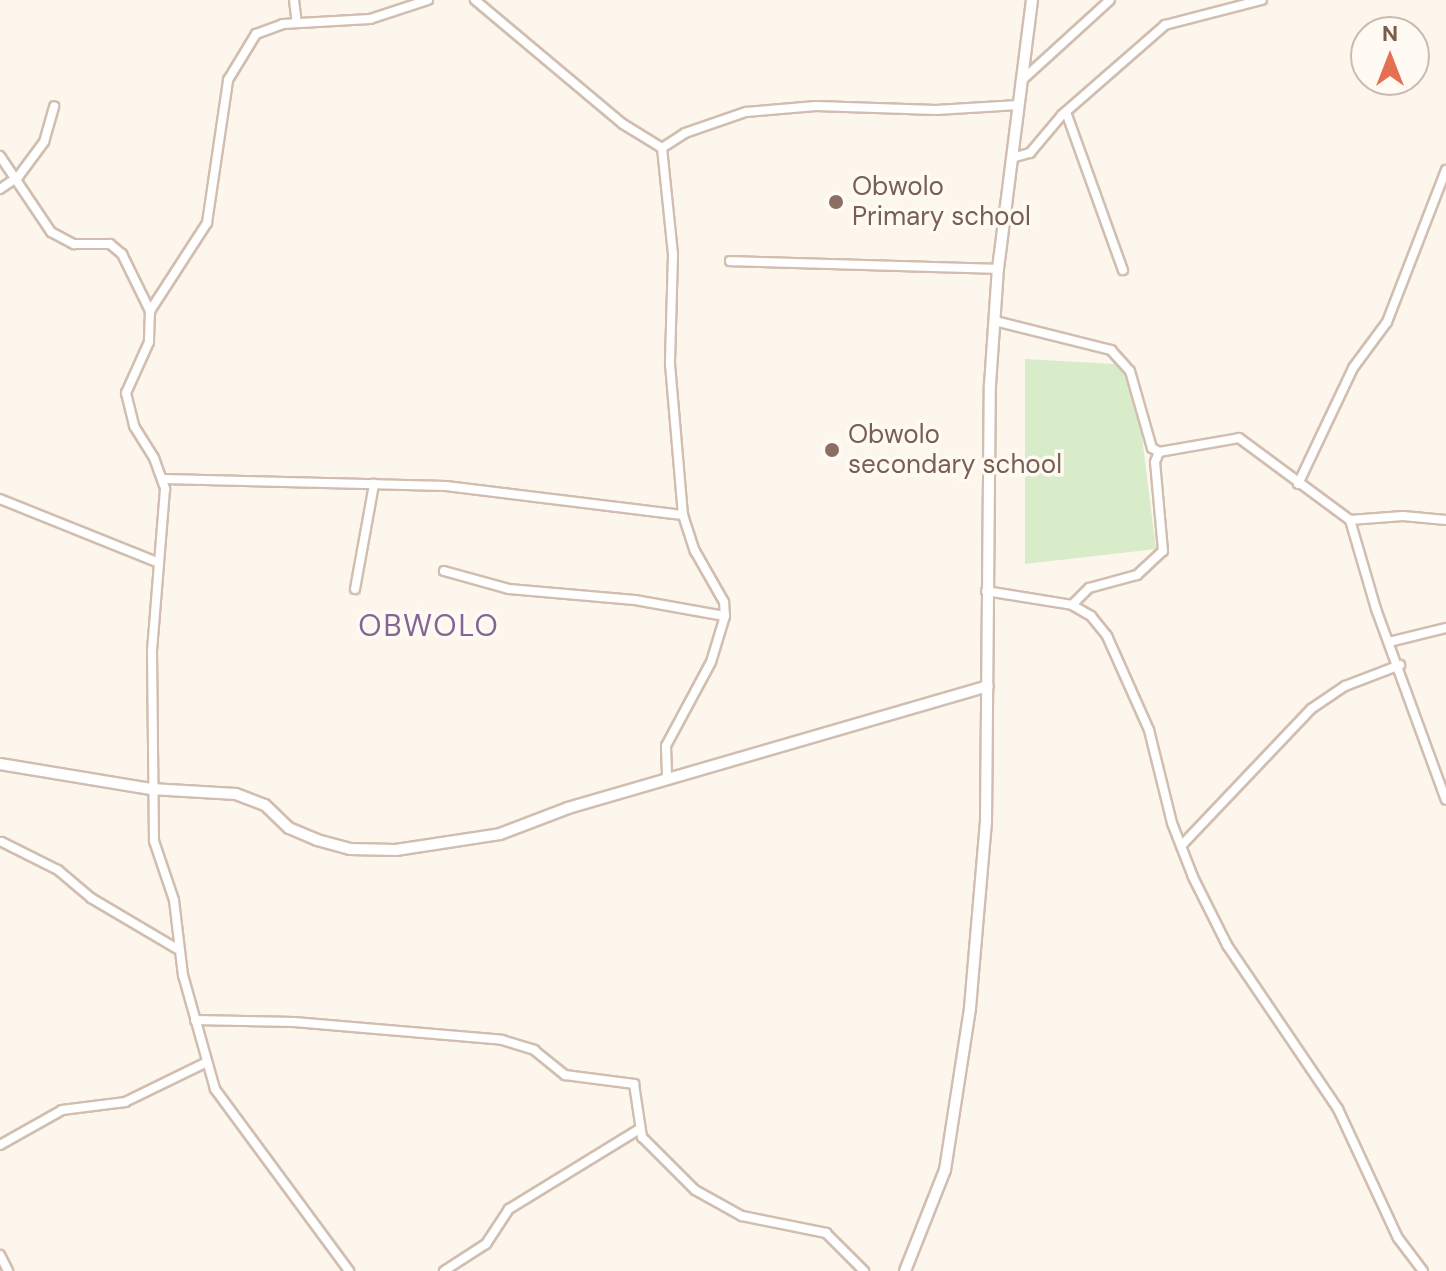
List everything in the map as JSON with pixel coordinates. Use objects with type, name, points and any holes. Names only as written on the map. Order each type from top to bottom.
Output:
[{"type":"street","points":[[294,0],[297,23]]},
{"type":"street","points":[[150,311],[207,223],[228,80],[235,63],[256,34],[297,23],[370,19],[428,0]]},
{"type":"street","points":[[475,0],[623,124],[662,148]]},
{"type":"street","points":[[905,1271],[945,1170],[957,1115],[986,822],[986,591],[998,269],[1032,0]]},
{"type":"street","points":[[1021,81],[1110,0]]},
{"type":"street","points":[[1012,158],[1030,153],[1066,112],[1165,25],[1262,0]]},
{"type":"street","points":[[662,148],[685,133],[746,112],[816,106],[936,110],[1018,105]]},
{"type":"street","points":[[0,189],[18,177],[44,142],[54,106]]},
{"type":"street","points":[[1066,112],[1123,270]]},
{"type":"street","points":[[662,148],[673,254],[670,364],[683,515],[695,551],[724,602],[725,616],[711,662],[666,746],[667,778]]},
{"type":"street","points":[[0,156],[18,177],[51,232],[62,241],[110,244],[122,254],[150,311],[149,342],[126,393],[134,426],[164,479],[152,651],[151,789],[154,841],[174,900],[179,950],[195,1020],[207,1062],[227,1110],[349,1271]]},
{"type":"street","points":[[1298,484],[1353,368],[1387,322],[1446,170]]},
{"type":"street","points":[[730,261],[998,269]]},
{"type":"street","points":[[995,321],[1111,350],[1130,371],[1152,448],[1159,452],[1239,438],[1350,520],[1389,642],[1400,665],[1446,800]]},
{"type":"street","points":[[1072,605],[1089,588],[1137,575],[1163,551],[1155,462],[1159,452]]},
{"type":"street","points":[[164,479],[446,486],[683,515]]},
{"type":"street","points":[[355,589],[374,484]]},
{"type":"street","points":[[0,499],[159,563]]},
{"type":"street","points":[[1350,520],[1403,516],[1446,520]]},
{"type":"street","points":[[444,571],[509,589],[635,600],[725,616]]},
{"type":"street","points":[[986,591],[1072,605],[1091,616],[1107,636],[1140,707],[1181,846],[1227,945],[1338,1109],[1398,1238],[1423,1271]]},
{"type":"street","points":[[1389,642],[1446,628]]},
{"type":"street","points":[[1181,846],[1311,709],[1345,686],[1400,665]]},
{"type":"street","points":[[0,764],[151,789],[236,794],[265,805],[289,828],[317,840],[350,849],[396,850],[500,834],[667,778],[988,686]]},
{"type":"street","points":[[2,842],[58,870],[91,898],[179,950]]},
{"type":"street","points":[[195,1020],[331,1025],[522,1043],[565,1075],[634,1084],[638,1130],[714,1204],[742,1216],[826,1233],[864,1271]]},
{"type":"street","points":[[0,1145],[62,1110],[125,1102],[207,1062]]},
{"type":"street","points":[[444,1271],[486,1244],[509,1209],[638,1130]]},
{"type":"street","points":[[0,1255],[8,1271]]},
{"type":"green space","points":[[1025,359],[1133,365],[1156,549],[1025,564]]},
{"type":"place","name":"Obwolo Primary school","points":[[836,202]]},
{"type":"place","name":"Obwolo secondary school","points":[[832,450]]},
{"type":"district","name":"OBWOLO","points":[[429,626]]}]
